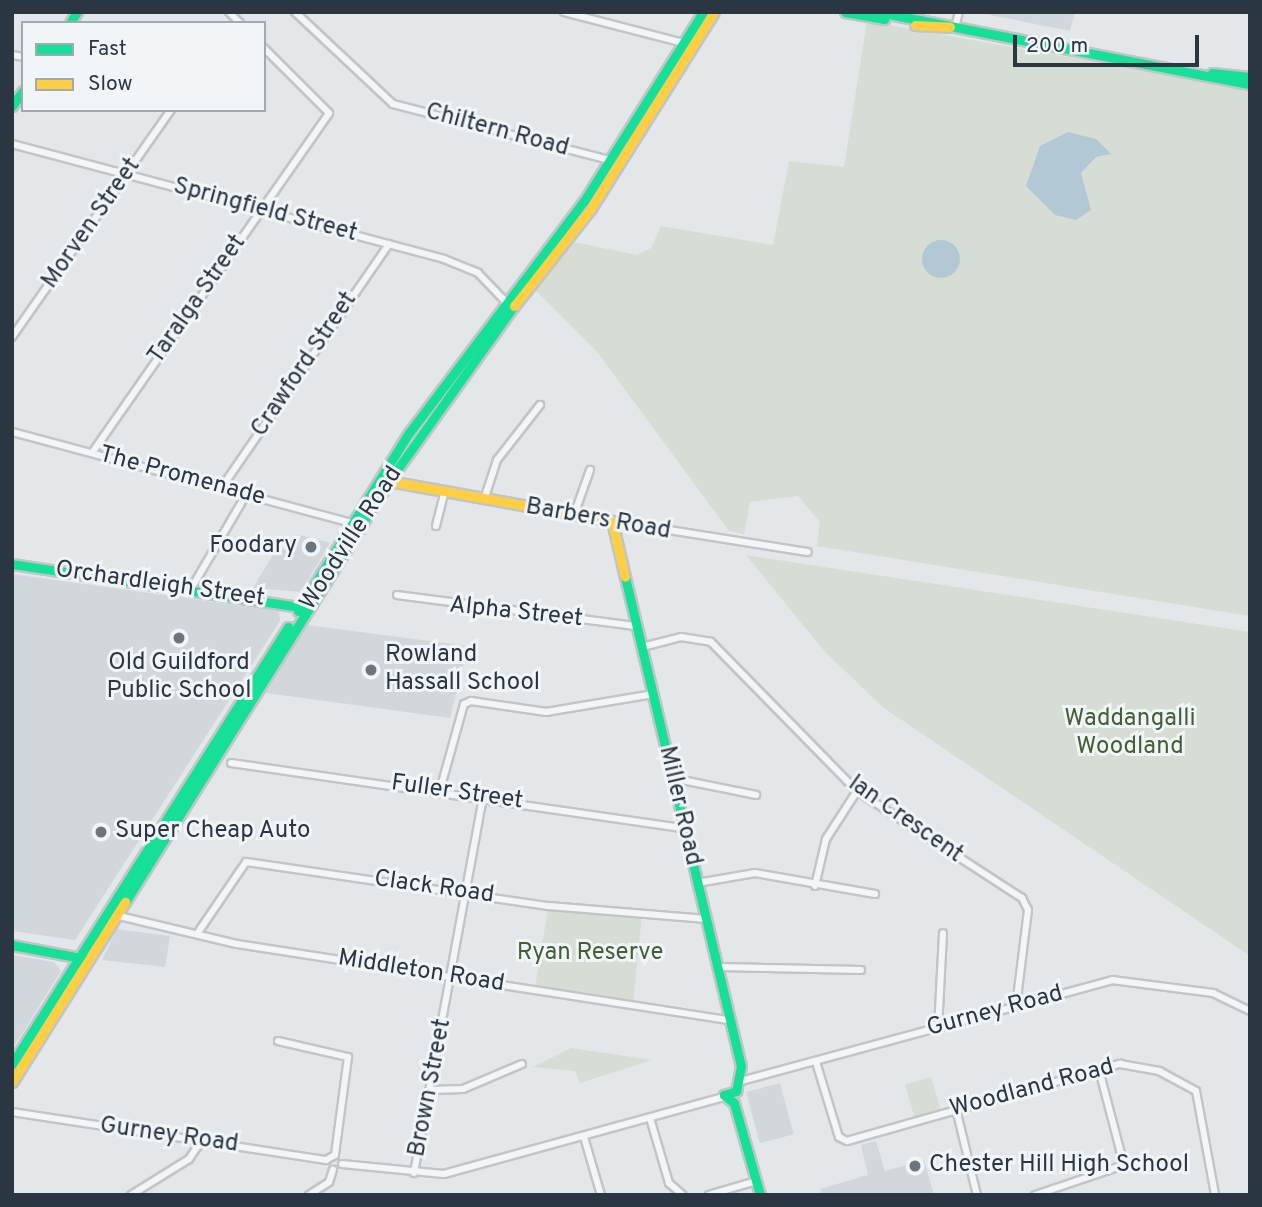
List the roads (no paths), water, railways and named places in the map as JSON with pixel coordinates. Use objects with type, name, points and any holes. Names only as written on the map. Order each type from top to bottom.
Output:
[{"type":"main road","name":"Woodville Road","points":[[12,1064],[83,958],[305,606],[610,160],[702,12]]},
{"type":"main road","name":"Woodville Road","points":[[532,273],[591,208],[714,12]]},
{"type":"main road","points":[[845,12],[955,27]]},
{"type":"main road","points":[[878,12],[1250,81]]},
{"type":"main road","points":[[1207,73],[1229,80],[1250,81]]},
{"type":"main road","name":"Woodville Road","points":[[12,1082],[83,958],[116,915],[305,606],[351,523],[505,301],[514,297]]},
{"type":"main road","name":"Barbers Road","points":[[389,481],[444,493],[612,521]]},
{"type":"main road","name":"Miller Road","points":[[612,521],[718,967],[741,1081]]},
{"type":"main road","name":"Orchardleigh Street","points":[[12,564],[305,606]]},
{"type":"main road","points":[[12,945],[83,958]]},
{"type":"main road","points":[[741,1081],[734,1103],[760,1195]]},
{"type":"main road","points":[[724,1097],[736,1091]]},
{"type":"main road","points":[[724,1097],[734,1103]]},
{"type":"street","name":"Chiltern Road","points":[[295,12],[385,100],[610,160]]},
{"type":"street","points":[[565,12],[685,43]]},
{"type":"street","points":[[955,27],[959,12]]},
{"type":"street","name":"Taralga Street","points":[[92,453],[329,113],[266,50]]},
{"type":"street","name":"Morven Street","points":[[12,337],[170,112]]},
{"type":"street","name":"Springfield Street","points":[[12,144],[470,268],[505,301]]},
{"type":"street","name":"Crawford Street","points":[[222,487],[389,244]]},
{"type":"street","points":[[484,500],[497,460],[540,405]]},
{"type":"street","name":"The Promenade","points":[[12,432],[351,523]]},
{"type":"street","points":[[574,515],[590,470]]},
{"type":"street","points":[[436,526],[444,493]]},
{"type":"street","points":[[191,589],[246,495]]},
{"type":"street","name":"Barbers Road","points":[[612,521],[696,538],[808,552]]},
{"type":"street","name":"Alpha Street","points":[[397,595],[636,626]]},
{"type":"street","name":"Ian Crescent","points":[[642,647],[681,637],[711,642],[857,791],[1026,903],[1016,1006]]},
{"type":"street","points":[[440,790],[464,704],[471,701],[546,712],[653,694]]},
{"type":"street","name":"Fuller Street","points":[[231,763],[483,796],[683,828]]},
{"type":"street","points":[[672,778],[756,795]]},
{"type":"street","points":[[815,886],[825,839],[857,791]]},
{"type":"street","name":"Brown Street","points":[[414,1173],[453,976],[483,796]]},
{"type":"street","name":"Clack Road","points":[[199,931],[246,862],[468,892],[706,919]]},
{"type":"street","points":[[697,883],[740,873],[875,894]]},
{"type":"street","name":"Middleton Road","points":[[116,915],[199,931],[237,944],[730,1020]]},
{"type":"street","points":[[938,1029],[943,933]]},
{"type":"street","points":[[718,967],[861,970]]},
{"type":"street","name":"Gurney Road","points":[[741,1081],[1016,1006],[1125,980],[1213,993],[1250,1011]]},
{"type":"street","points":[[278,1041],[349,1052],[335,1155],[342,1164]]},
{"type":"street","name":"Woodland Road","points":[[816,1062],[839,1137],[847,1141],[1099,1070],[1138,1064],[1196,1091],[1215,1195]]},
{"type":"street","points":[[431,1090],[463,1089],[522,1064]]},
{"type":"street","points":[[1035,1195],[1124,1165],[1099,1070]]},
{"type":"street","points":[[309,1195],[329,1182],[333,1170],[342,1164],[444,1174],[724,1097]]},
{"type":"street","points":[[956,1110],[977,1195]]},
{"type":"street","name":"Gurney Road","points":[[12,1112],[326,1160]]},
{"type":"street","points":[[650,1118],[669,1183],[683,1195]]},
{"type":"street","points":[[584,1137],[601,1195]]},
{"type":"street","points":[[131,1195],[193,1156],[201,1141]]},
{"type":"street","points":[[333,1170],[326,1160],[335,1155]]},
{"type":"street","points":[[709,1195],[756,1181]]},
{"type":"water","points":[[1068,132],[1096,139],[1111,154],[1096,157],[1081,173],[1091,210],[1076,220],[1055,215],[1026,186],[1040,146]]},
{"type":"water","points":[[941,240],[954,246],[960,259],[954,272],[941,278],[928,272],[922,259],[928,246]]},
{"type":"place","name":"Foodary","points":[[311,547]]},
{"type":"place","name":"Old Guildford Public School","points":[[179,638]]},
{"type":"place","name":"Rowland Hassall School","points":[[371,670]]},
{"type":"place","name":"Super Cheap Auto","points":[[101,832]]},
{"type":"place","name":"Chester Hill High School","points":[[915,1166]]},
{"type":"park label","name":"Waddangalli Woodland","points":[[1130,734]]},
{"type":"park label","name":"Ryan Reserve","points":[[590,954]]}]
